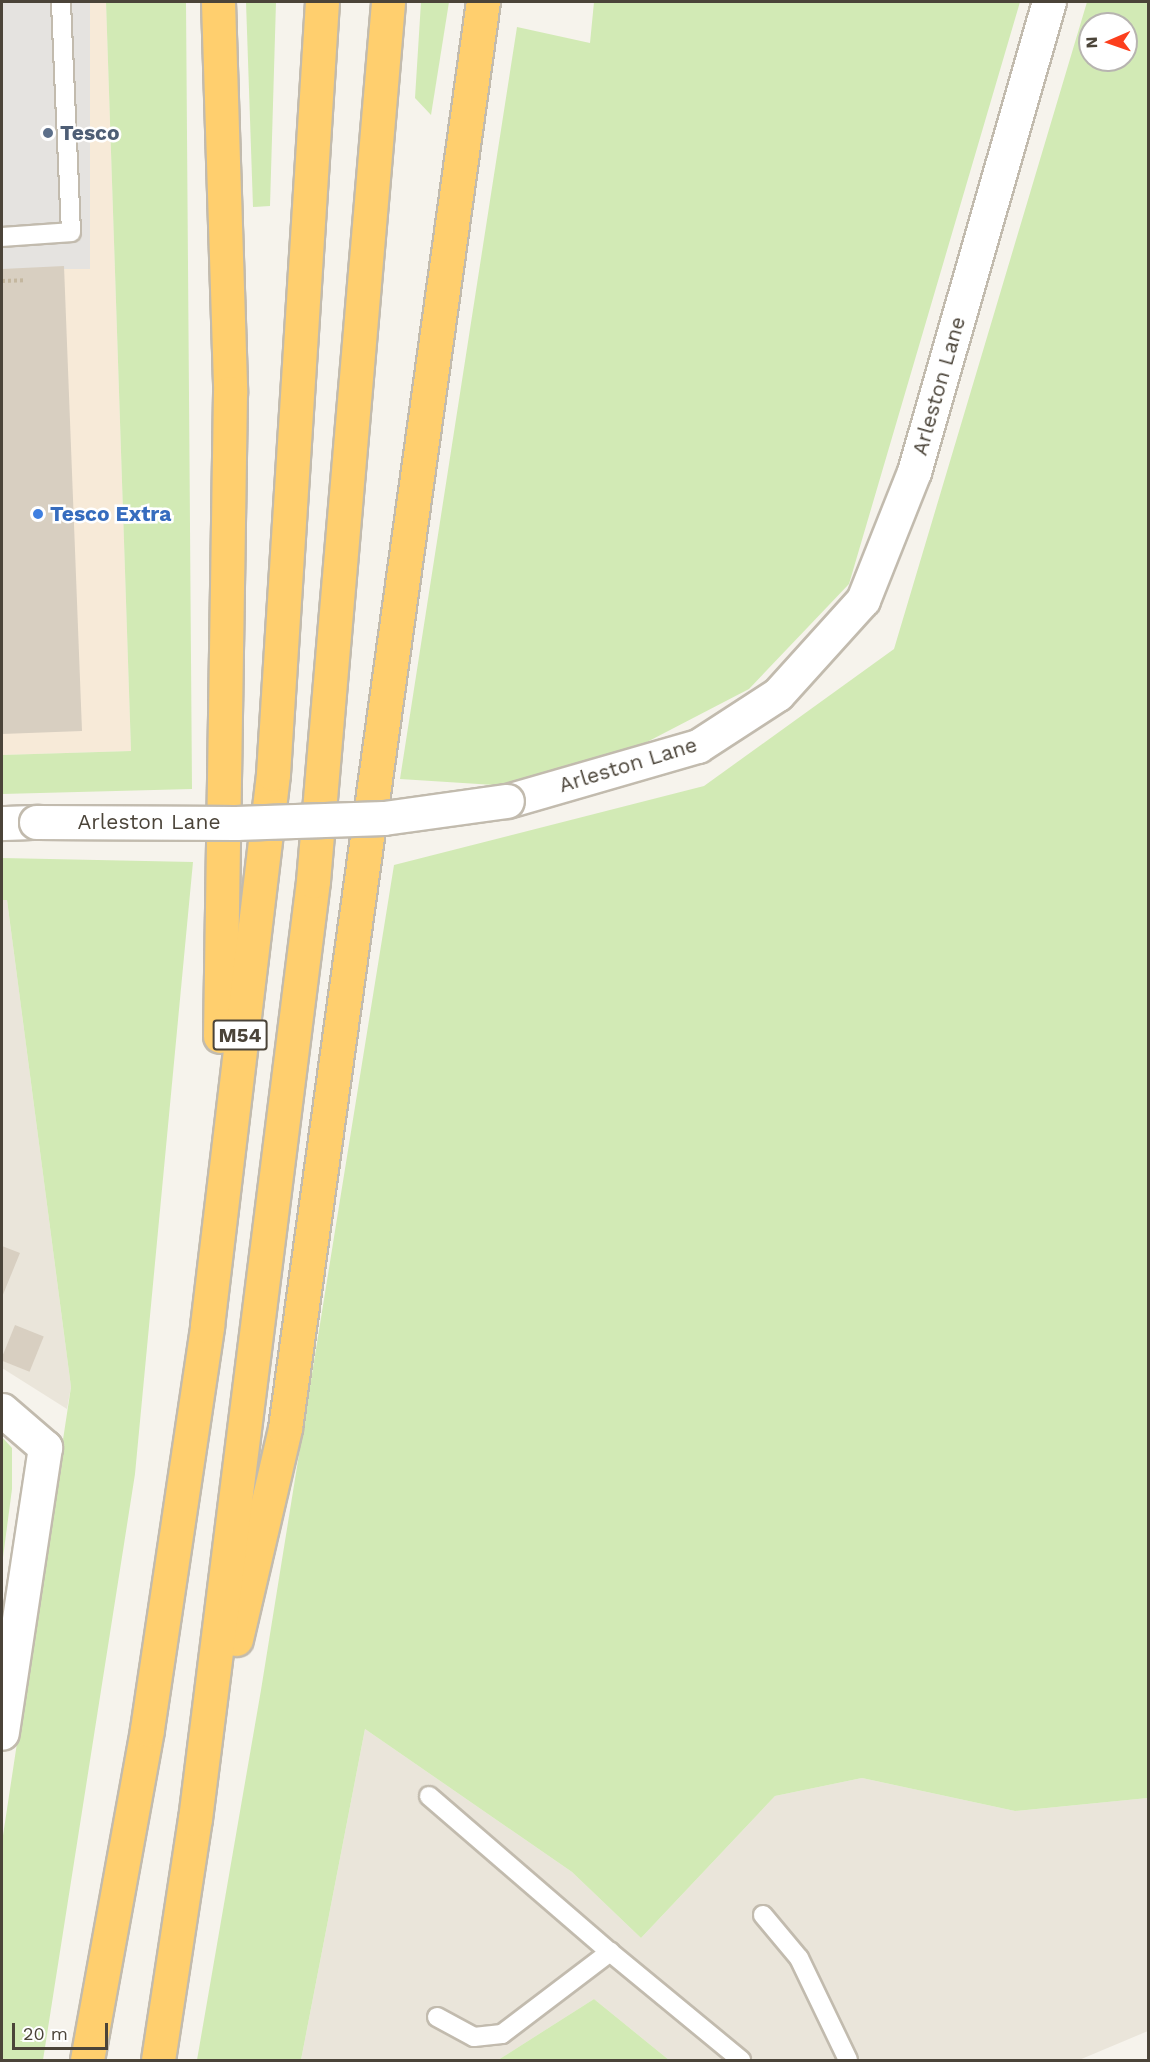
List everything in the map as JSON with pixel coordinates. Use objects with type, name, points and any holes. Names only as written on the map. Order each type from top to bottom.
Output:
[{"type":"highway","points":[[207,1326],[224,941],[230,405],[218,2]]},
{"type":"highway","name":"M54","points":[[87,2061],[147,1729],[207,1326],[273,774],[322,2]]},
{"type":"highway","name":"M54","points":[[158,2061],[195,1819],[313,881],[388,2]]},
{"type":"highway","name":"M54","points":[[195,1819],[285,1428],[483,2]]},
{"type":"street","name":"Arleston Lane","points":[[2,823],[236,823],[384,818],[507,801],[698,746],[778,694],[863,600],[914,472],[1049,2]]},
{"type":"street","points":[[2,1410],[45,1447],[2,1733]]},
{"type":"lane","points":[[2,237],[71,232],[60,2]]},
{"type":"lane","points":[[429,1796],[741,2061]]},
{"type":"lane","points":[[763,1915],[799,1958],[848,2061]]},
{"type":"lane","points":[[437,2017],[474,2037],[502,2034],[610,1952]]},
{"type":"path","points":[[2,281],[25,280]]},
{"type":"shaded area","points":[[2,2],[106,2],[131,751],[2,755]]},
{"type":"shaded area","name":"Tesco","points":[[2,2],[90,2],[90,269],[2,269]]},
{"type":"shaded area","points":[[2,900],[7,900],[71,1387],[67,1409],[2,1368]]},
{"type":"shaded area","points":[[365,1729],[572,1872],[641,1938],[775,1796],[862,1778],[1015,1811],[1148,1798],[1148,2031],[1079,2060],[669,2060],[594,1999],[498,2060],[301,2060]]},
{"type":"green space","points":[[106,2],[186,2],[192,789],[2,794],[2,755],[131,751]]},
{"type":"green space","points":[[246,2],[276,2],[270,206],[253,207]]},
{"type":"green space","points":[[421,2],[449,2],[431,115],[415,98]]},
{"type":"green space","points":[[594,2],[1020,2],[849,584],[749,689],[645,743],[512,786],[400,779],[517,27],[590,43]]},
{"type":"green space","points":[[1087,2],[1148,2],[1148,1798],[1015,1811],[862,1778],[775,1796],[641,1938],[572,1872],[365,1729],[301,2060],[197,2060],[261,1690],[394,865],[704,786],[894,649],[1078,32],[1078,72],[1138,72],[1138,12],[1084,12]]},
{"type":"green space","points":[[2,858],[193,862],[135,1474],[43,2060],[2,2060],[2,1842],[71,1387],[7,900],[2,900]]},
{"type":"green space","points":[[2,1437],[12,1448],[12,1489],[2,1565]]},
{"type":"green space","points":[[594,1999],[669,2060],[498,2060]]},
{"type":"building","name":"Tesco Extra","points":[[64,266],[82,731],[2,734],[2,269]]},
{"type":"building","points":[[2,1246],[20,1253],[2,1297]]},
{"type":"building","points":[[15,1325],[44,1337],[30,1372],[2,1361]]},
{"type":"place","name":"Tesco","points":[[48,133]]},
{"type":"place","name":"Tesco Extra","points":[[38,514]]}]
